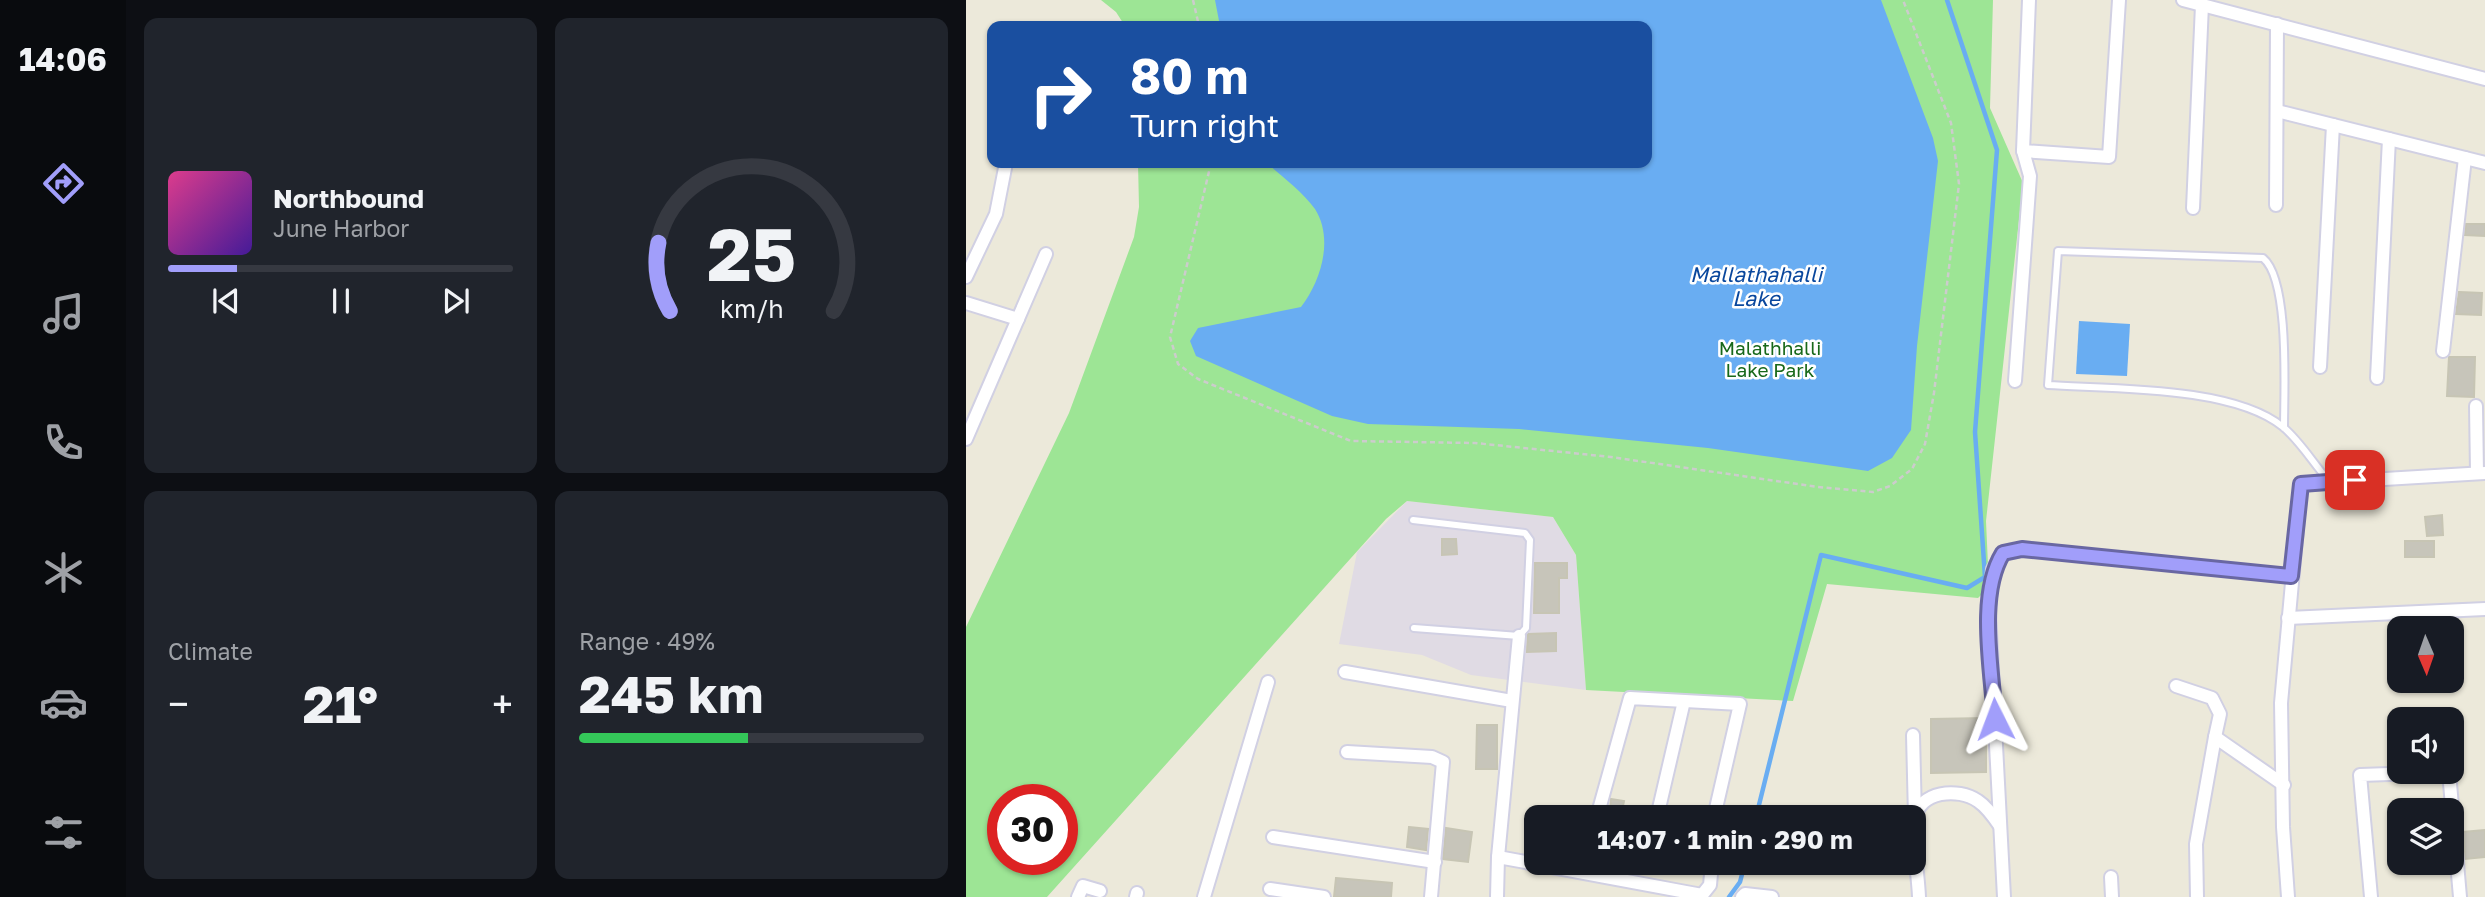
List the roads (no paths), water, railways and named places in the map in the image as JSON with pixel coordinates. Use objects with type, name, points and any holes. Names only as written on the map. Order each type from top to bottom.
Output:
[{"type":"street","points":[[2015,381],[2030,176],[2023,151],[2029,0]]},
{"type":"street","points":[[2023,151],[2109,157],[2119,0]]},
{"type":"street","points":[[2183,0],[2485,79]]},
{"type":"street","points":[[2193,208],[2202,5]]},
{"type":"street","points":[[2276,205],[2277,24]]},
{"type":"street","points":[[2277,111],[2485,163]]},
{"type":"street","points":[[2320,367],[2333,125]]},
{"type":"street","points":[[2377,377],[2389,139]]},
{"type":"street","points":[[2443,351],[2465,158]]},
{"type":"street","points":[[966,277],[996,214],[1005,168]]},
{"type":"street","points":[[966,439],[1046,254]]},
{"type":"street","points":[[966,303],[1018,319]]},
{"type":"street","points":[[2288,897],[2283,827],[2281,703],[2301,484],[2481,473],[2476,406]]},
{"type":"street","points":[[2004,897],[1989,612],[1993,569],[2003,553],[2022,549],[2291,576]]},
{"type":"street","points":[[2288,618],[2485,609]]},
{"type":"street","points":[[1497,897],[1498,857],[1519,636]]},
{"type":"street","points":[[1345,672],[1512,701]]},
{"type":"street","points":[[1204,897],[1268,682]]},
{"type":"street","points":[[2176,686],[2213,698],[2220,714],[2196,844],[2197,897]]},
{"type":"street","points":[[1600,805],[1630,698],[1740,704],[1717,805]]},
{"type":"street","points":[[1660,805],[1684,701]]},
{"type":"street","points":[[1913,735],[1915,805]]},
{"type":"street","points":[[2215,737],[2284,785]]},
{"type":"street","points":[[1347,752],[1432,757],[1443,762],[1431,897]]},
{"type":"street","points":[[2371,897],[2360,775],[2387,774]]},
{"type":"street","points":[[2450,784],[2460,897]]},
{"type":"street","points":[[1922,805],[1936,794],[1958,793],[1977,800],[2001,826]]},
{"type":"street","points":[[1273,837],[1435,862]]},
{"type":"street","points":[[1498,857],[1524,862]]},
{"type":"street","points":[[1595,875],[1702,895],[1710,885],[1711,875]]},
{"type":"street","points":[[1918,875],[1919,897]]},
{"type":"street","points":[[2111,877],[2112,897]]},
{"type":"street","points":[[1078,897],[1083,886],[1100,891]]},
{"type":"street","points":[[1270,889],[1324,897]]},
{"type":"street","points":[[1742,897],[1745,894],[1772,897]]},
{"type":"lane","points":[[2284,428],[2284,339],[2271,264],[2263,258],[2057,251],[2048,385],[2219,397],[2260,412],[2284,428],[2329,482]]},
{"type":"lane","points":[[1413,520],[1525,533],[1530,540],[1526,628],[1519,636],[1414,628]]},
{"type":"water","name":"Mallathahalli Lake","points":[[1215,0],[1881,0],[1933,138],[1938,161],[1917,346],[1911,430],[1892,458],[1868,471],[1708,448],[1519,429],[1368,424],[1332,416],[1196,356],[1190,341],[1198,328],[1301,307],[1314,285],[1323,260],[1324,233],[1321,221],[1305,197],[1273,168],[1652,168],[1652,21],[1219,21]]},
{"type":"water","points":[[2079,321],[2130,324],[2127,376],[2076,374]]},
{"type":"waterway","points":[[1759,805],[1821,555],[1967,588],[1985,577],[1975,432],[1997,150],[1947,0]]},
{"type":"waterway","points":[[1729,897],[1742,875]]},
{"type":"park label","name":"Malathhalli Lake Park","points":[[1770,359]]}]
